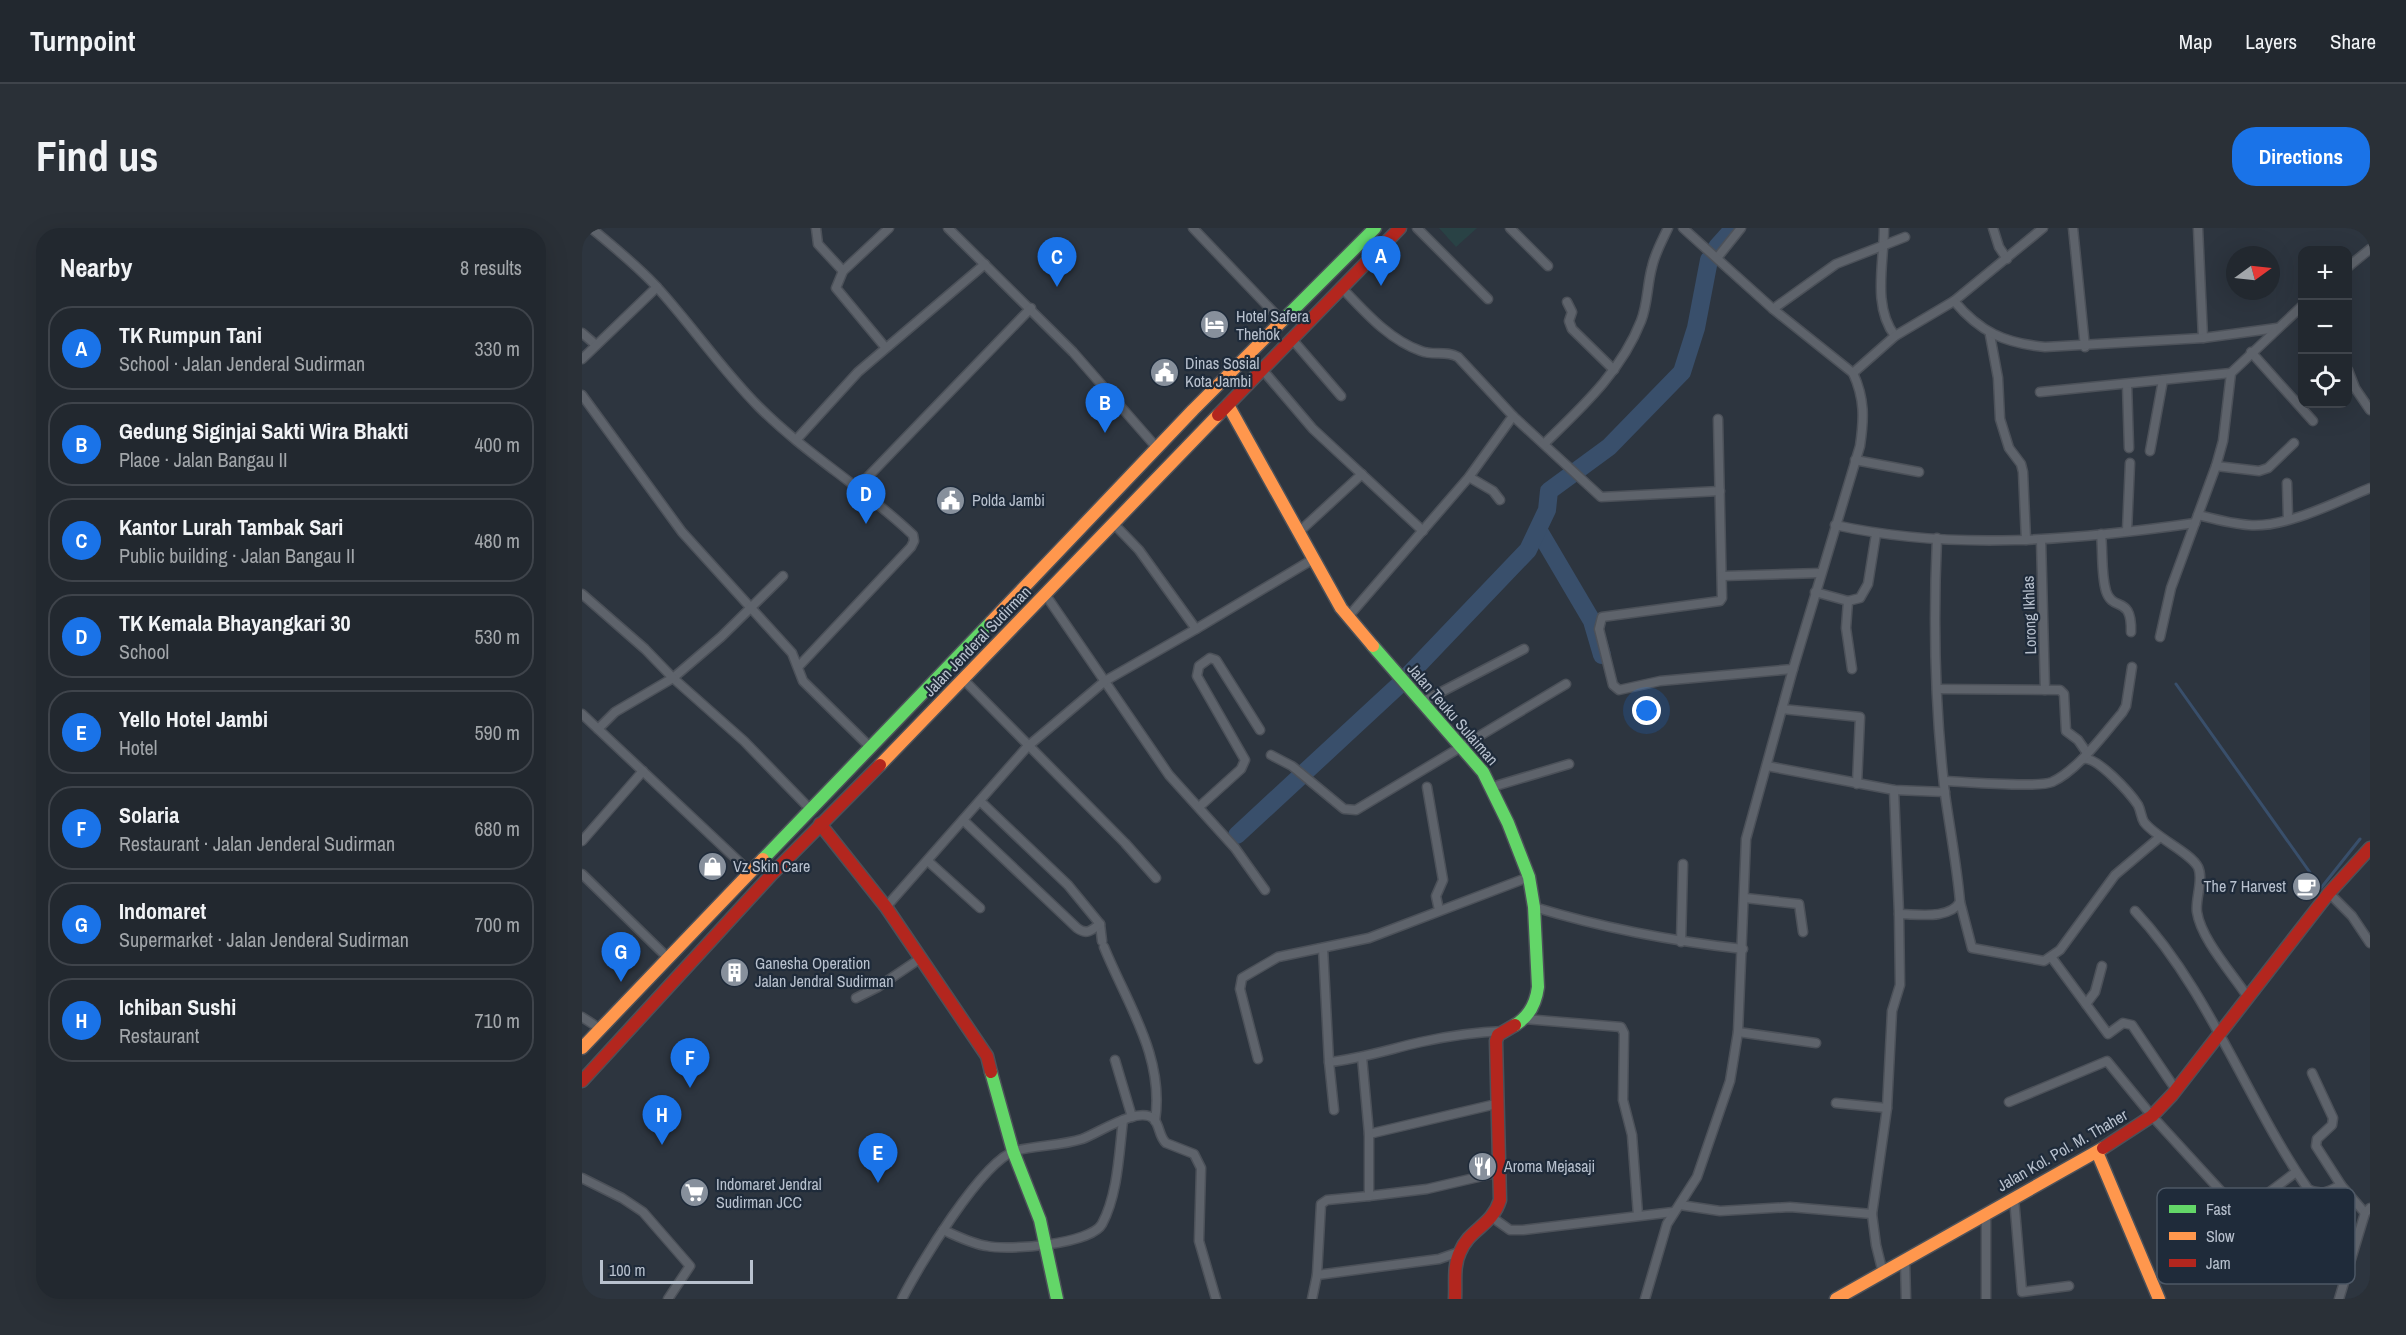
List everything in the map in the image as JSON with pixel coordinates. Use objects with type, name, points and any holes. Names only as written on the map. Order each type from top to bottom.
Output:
[{"type":"main road","name":"Jalan Jenderal Sudirman","points":[[582,1081],[628,1028],[820,824],[964,680],[1261,368],[1400,228]]},
{"type":"main road","name":"Jalan Jenderal Sudirman","points":[[582,1048],[598,1028],[910,708],[1368,230]]},
{"type":"main road","name":"Jalan Teuku Sulaiman","points":[[1228,405],[1348,618],[1459,747],[1484,772],[1492,787],[1529,877],[1534,907],[1538,994],[1525,1019]]},
{"type":"main road","points":[[1120,487],[1134,501]]},
{"type":"main road","points":[[1018,593],[1032,606]]},
{"type":"main road","points":[[910,708],[923,720]]},
{"type":"main road","points":[[820,824],[886,907],[987,1056],[1014,1151],[1046,1244],[1057,1299]]},
{"type":"main road","name":"Jalan Kol. Pol. M. Thaher","points":[[1836,1299],[2097,1152],[2152,1116],[2176,1090],[2329,893],[2370,848]]},
{"type":"main road","points":[[1455,1299],[1459,1252],[1463,1244],[1487,1227],[1500,1200],[1494,1050],[1498,1035],[1525,1019]]},
{"type":"main road","points":[[2097,1152],[2158,1299]]},
{"type":"street","points":[[591,228],[635,264],[739,385],[796,440],[859,486],[913,535],[913,543],[799,666]]},
{"type":"street","points":[[816,228],[818,244],[843,271]]},
{"type":"street","points":[[885,347],[838,293],[837,283],[843,271],[889,228]]},
{"type":"street","points":[[948,228],[1031,308],[1157,448]]},
{"type":"street","points":[[1192,228],[1281,320]]},
{"type":"street","points":[[1418,228],[1488,299]]},
{"type":"street","points":[[1510,228],[1548,266]]},
{"type":"street","points":[[1544,444],[1596,393],[1614,370],[1640,323],[1647,303],[1652,268],[1668,228]]},
{"type":"street","points":[[1645,1299],[1667,1224],[1697,1177],[1724,1104],[1738,1032],[1746,839],[1815,592],[1855,460],[1864,415],[1859,386],[1853,373],[1773,309],[1683,228]]},
{"type":"street","points":[[1717,258],[1741,228]]},
{"type":"street","points":[[1884,228],[1882,291],[1885,314],[1895,336]]},
{"type":"street","points":[[1993,228],[1999,248],[2007,259]]},
{"type":"street","points":[[2073,228],[2085,347]]},
{"type":"street","points":[[2198,228],[2203,338]]},
{"type":"street","points":[[1853,373],[1895,336],[1954,301],[2041,229]]},
{"type":"street","points":[[1773,309],[1836,264],[1905,237]]},
{"type":"street","points":[[2352,264],[2370,249]]},
{"type":"street","points":[[796,440],[858,372],[986,264]]},
{"type":"street","points":[[582,359],[657,287]]},
{"type":"street","points":[[1341,287],[1402,342],[1422,351],[1448,353],[1458,357],[1512,416],[1544,444],[1569,471],[1605,498],[1720,491]]},
{"type":"street","points":[[1954,301],[1990,335],[2020,345],[2085,347],[2203,338],[2277,328]]},
{"type":"street","points":[[1567,302],[1572,312],[1569,323],[1572,329],[1614,370]]},
{"type":"street","points":[[859,486],[1031,308]]},
{"type":"street","points":[[2160,637],[2171,588],[2223,441],[2231,373],[2298,310]]},
{"type":"street","points":[[582,333],[596,345]]},
{"type":"street","points":[[1990,335],[1998,378],[2000,419],[2009,448],[2021,464],[2023,472],[2026,540]]},
{"type":"street","points":[[1291,338],[1341,396]]},
{"type":"street","points":[[2251,352],[2313,421]]},
{"type":"street","points":[[1261,368],[1313,429],[1423,531]]},
{"type":"street","points":[[2040,392],[2231,373]]},
{"type":"street","points":[[2150,451],[2163,380]]},
{"type":"street","points":[[2352,380],[2370,410]]},
{"type":"street","points":[[2127,384],[2129,448]]},
{"type":"street","points":[[582,395],[682,532],[750,610],[792,653],[803,681],[871,748]]},
{"type":"street","points":[[1348,618],[1469,477],[1512,416]]},
{"type":"street","points":[[1718,419],[1722,598],[1720,601],[1600,619],[1599,629],[1614,687],[1618,690],[1660,681],[1793,669]]},
{"type":"street","points":[[2216,466],[2259,471],[2268,468],[2294,443]]},
{"type":"street","points":[[1855,460],[1919,472]]},
{"type":"street","points":[[2127,531],[2130,463]]},
{"type":"street","points":[[1300,531],[1362,474]]},
{"type":"street","points":[[1469,477],[1493,491],[1500,500]]},
{"type":"street","points":[[2287,483],[2288,518]]},
{"type":"street","points":[[1835,525],[1876,534],[2041,540],[2127,531],[2196,519],[2250,525],[2288,518],[2370,488]]},
{"type":"street","points":[[1113,523],[1139,550],[1196,629]]},
{"type":"street","points":[[1815,592],[1848,601],[1860,598],[1864,593],[1876,534]]},
{"type":"street","points":[[2101,534],[2106,592],[2111,600],[2125,605],[2129,611],[2131,632]]},
{"type":"street","points":[[1937,538],[1935,580],[1937,689],[1945,792],[1960,902],[1972,948],[2026,959],[2044,961],[2052,958],[2103,895],[2115,875],[2160,837]]},
{"type":"street","name":"Lorong Ikhlas","points":[[2041,540],[2045,690]]},
{"type":"street","points":[[886,907],[929,862],[1027,747],[1105,681],[1315,558]]},
{"type":"street","points":[[1723,576],[1821,573]]},
{"type":"street","points":[[598,729],[615,712],[673,678],[750,610],[783,576]]},
{"type":"street","points":[[582,594],[744,741],[810,809]]},
{"type":"street","points":[[1045,594],[1169,775],[1235,848],[1265,890]]},
{"type":"street","points":[[1848,601],[1846,628],[1852,669]]},
{"type":"street","points":[[1422,702],[1524,649]]},
{"type":"street","points":[[1199,807],[1241,769],[1245,760],[1197,676],[1199,666],[1210,658],[1216,660],[1260,730]]},
{"type":"street","points":[[1945,782],[2048,783],[2085,756],[2122,713],[2126,706],[2132,667]]},
{"type":"street","points":[[964,680],[1027,747],[1125,843],[1156,878]]},
{"type":"street","points":[[1271,755],[1292,766],[1344,809],[1356,810],[1566,684]]},
{"type":"street","points":[[1937,689],[2063,692],[2066,731],[2078,740],[2085,756],[2122,785],[2137,804],[2145,823],[2199,868],[2197,911],[2202,927],[2247,996]]},
{"type":"street","points":[[1782,709],[1860,717],[1857,784]]},
{"type":"street","points":[[584,720],[598,729],[749,872]]},
{"type":"street","points":[[1492,787],[1569,764]]},
{"type":"street","points":[[1767,766],[1894,790],[1945,792]]},
{"type":"street","points":[[582,841],[642,771]]},
{"type":"street","points":[[1426,787],[1443,880],[1436,896],[1439,910]]},
{"type":"street","points":[[1883,1273],[1872,1214],[1887,1108],[1892,1011],[1898,995],[1901,975],[1894,790]]},
{"type":"street","points":[[980,801],[1068,885],[1100,924],[1103,944],[1151,1054],[1158,1098],[1155,1121],[1163,1141],[1194,1154],[1201,1168],[1199,1241],[1216,1299]]},
{"type":"street","points":[[963,820],[1077,928],[1083,932],[1089,932],[1100,924]]},
{"type":"street","points":[[929,862],[980,908]]},
{"type":"street","points":[[1681,942],[1683,864]]},
{"type":"street","points":[[582,874],[667,957]]},
{"type":"street","points":[[1258,1059],[1240,980],[1278,957],[1368,938],[1529,877]]},
{"type":"street","points":[[2329,893],[2352,916],[2370,943]]},
{"type":"street","points":[[1745,898],[1798,904],[1803,932]]},
{"type":"street","points":[[1899,914],[1945,913],[1956,908],[1960,902]]},
{"type":"street","points":[[1534,907],[1590,924],[1681,942],[1743,949]]},
{"type":"street","points":[[2135,911],[2166,949],[2218,1033],[2262,1117],[2307,1188]]},
{"type":"street","points":[[1323,948],[1334,1110]]},
{"type":"street","points":[[856,998],[886,982],[921,958]]},
{"type":"street","points":[[2052,958],[2108,1034],[2123,1023],[2132,1025],[2176,1090]]},
{"type":"street","points":[[2086,1004],[2095,992],[2102,966]]},
{"type":"street","points":[[582,1017],[598,1028]]},
{"type":"street","points":[[1525,1019],[1621,1027],[1624,1033],[1623,1100],[1632,1135],[1638,1215]]},
{"type":"street","points":[[1329,1062],[1362,1057],[1423,1041],[1479,1032],[1504,1031]]},
{"type":"street","points":[[1738,1032],[1816,1043]]},
{"type":"street","points":[[1362,1057],[1369,1134],[1369,1196]]},
{"type":"street","points":[[1115,1060],[1132,1116]]},
{"type":"street","points":[[2009,1102],[2107,1061],[2152,1116],[2219,1188]]},
{"type":"street","points":[[2312,1073],[2332,1118],[2332,1125],[2317,1139],[2316,1146],[2344,1188]]},
{"type":"street","points":[[1836,1103],[1887,1108]]},
{"type":"street","points":[[1369,1134],[1496,1104]]},
{"type":"street","points":[[903,1299],[943,1230],[990,1169],[1014,1151],[1080,1140],[1132,1116],[1148,1116],[1155,1121]]},
{"type":"street","points":[[943,1230],[986,1246],[1046,1244],[1092,1234],[1101,1226],[1112,1193],[1123,1120]]},
{"type":"street","points":[[1312,1299],[1317,1275],[1321,1204],[1327,1200],[1427,1189],[1500,1172]]},
{"type":"street","points":[[2275,1188],[2296,1172]]},
{"type":"street","points":[[582,1178],[644,1212],[690,1266],[668,1299]]},
{"type":"street","points":[[2336,1188],[2341,1185]]},
{"type":"street","points":[[2014,1198],[2022,1292],[2069,1286]]},
{"type":"street","points":[[2355,1198],[2367,1210],[2355,1248]]},
{"type":"street","points":[[1493,1218],[1510,1230],[1523,1230],[1677,1209],[1720,1211],[1790,1207],[1872,1214]]},
{"type":"street","points":[[1986,1213],[1986,1299]]},
{"type":"street","points":[[1317,1275],[1439,1259],[1459,1252]]},
{"type":"street","points":[[1905,1261],[1906,1299]]},
{"type":"street","points":[[2339,1299],[2344,1284]]},
{"type":"green space","points":[[1439,228],[1477,228],[1456,247]]},
{"type":"waterway","points":[[1717,247],[1734,228]]},
{"type":"waterway","points":[[1237,835],[1399,685],[1528,550],[1547,510],[1549,491],[1609,447],[1682,372],[1696,328],[1709,260]]},
{"type":"waterway","points":[[1539,531],[1592,621],[1602,655]]},
{"type":"waterway","points":[[2176,684],[2321,888],[2360,839]]},
{"type":"traffic: fast","points":[[1282,321],[1375,228]]},
{"type":"traffic: fast","points":[[763,859],[991,622]]},
{"type":"traffic: fast","points":[[1373,646],[1483,772],[1508,823],[1529,877],[1534,907],[1538,987],[1531,1009],[1525,1018],[1515,1025]]},
{"type":"traffic: fast","points":[[991,1072],[1013,1151],[1040,1220],[1057,1299]]},
{"type":"traffic: slow","points":[[991,622],[1193,410],[1282,321]]},
{"type":"traffic: slow","points":[[1228,405],[1341,608],[1373,646]]},
{"type":"traffic: slow","points":[[880,765],[1218,415]]},
{"type":"traffic: slow","points":[[582,1048],[763,859]]},
{"type":"traffic: slow","points":[[1836,1299],[2103,1148]]},
{"type":"traffic: slow","points":[[2097,1152],[2159,1299]]},
{"type":"traffic: jam","points":[[1218,415],[1400,228]]},
{"type":"traffic: jam","points":[[582,1081],[772,874],[880,765]]},
{"type":"traffic: jam","points":[[820,824],[886,907],[987,1056],[991,1072]]},
{"type":"traffic: jam","points":[[2103,1148],[2152,1116],[2172,1095],[2329,893],[2370,848]]},
{"type":"traffic: jam","points":[[1455,1299],[1456,1269],[1460,1252],[1469,1238],[1492,1216],[1500,1200],[1496,1041],[1498,1035],[1515,1025]]},
{"type":"place","name":"TK Rumpun Tani","points":[[1381,286]]},
{"type":"place","name":"Kantor Lurah Tambak Sari","points":[[1057,287]]},
{"type":"place","name":"Hotel Safera Thehok","points":[[1215,325]]},
{"type":"place","name":"Dinas Sosial Kota Jambi","points":[[1164,372]]},
{"type":"place","name":"Gedung Siginjai Sakti Wira Bhakti","points":[[1105,433]]},
{"type":"place","name":"Polda Jambi","points":[[951,500]]},
{"type":"place","name":"TK Kemala Bhayangkari 30","points":[[866,524]]},
{"type":"place","name":"Vz Skin Care","points":[[712,866]]},
{"type":"place","name":"The 7 Harvest","points":[[2307,886]]},
{"type":"place","name":"Ganesha Operation Jalan Jendral Sudirman","points":[[734,972]]},
{"type":"place","name":"Indomaret","points":[[621,982]]},
{"type":"place","name":"Solaria","points":[[690,1088]]},
{"type":"place","name":"Ichiban Sushi","points":[[662,1145]]},
{"type":"place","name":"Aroma Mejasaji","points":[[1483,1166]]},
{"type":"place","name":"Yello Hotel Jambi","points":[[878,1183]]},
{"type":"place","name":"Indomaret Jendral Sudirman JCC","points":[[695,1193]]}]
